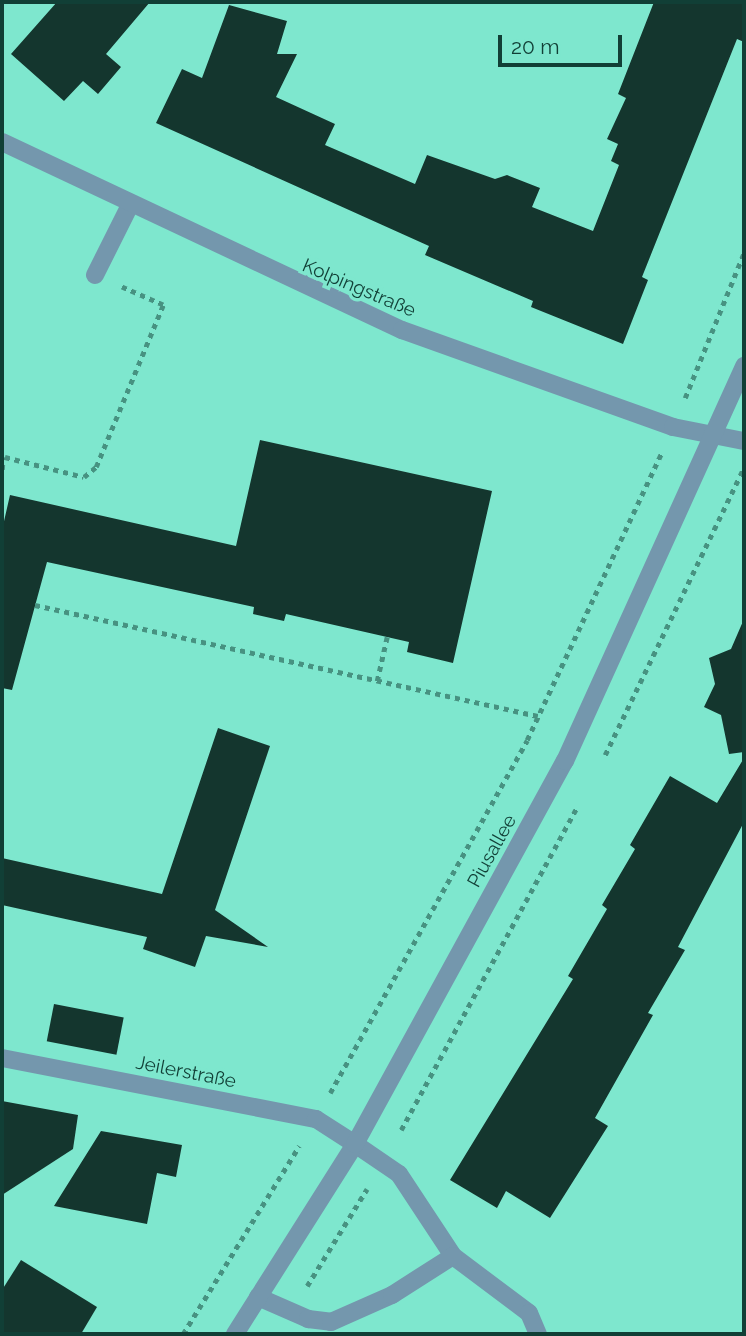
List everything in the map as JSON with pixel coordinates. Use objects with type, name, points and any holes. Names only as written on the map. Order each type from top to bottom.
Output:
[{"type":"street","name":"Kolpingstraße","points":[[2,142],[130,207],[401,330],[673,428],[744,441]]},
{"type":"street","points":[[95,275],[130,207]]},
{"type":"street","name":"Piusallee","points":[[235,1334],[355,1144],[565,761],[715,436],[744,366]]},
{"type":"street","name":"Jeilerstraße","points":[[2,1058],[316,1119],[399,1174],[453,1256],[529,1314],[538,1334]]},
{"type":"street","points":[[258,1297],[308,1320],[331,1322],[392,1296],[453,1256]]},
{"type":"path","points":[[183,1334],[316,1119],[538,716],[673,428],[744,253]]},
{"type":"path","points":[[2,470],[3,457],[84,477],[106,446],[163,305],[95,275]]},
{"type":"path","points":[[35,605],[538,716]]},
{"type":"path","points":[[377,681],[387,637]]},
{"type":"building","points":[[57,2],[150,2],[106,54],[121,67],[98,94],[83,81],[64,101],[11,54]]},
{"type":"building","points":[[654,2],[744,2],[744,42],[737,39],[642,277],[648,280],[623,344],[531,307],[533,301],[425,255],[429,246],[156,123],[182,69],[202,78],[229,5],[287,21],[277,54],[297,54],[276,97],[335,124],[325,145],[415,184],[427,155],[495,179],[507,175],[540,188],[532,207],[593,231],[619,165],[611,161],[618,144],[607,139],[626,98],[618,94]]},
{"type":"building","points":[[260,440],[492,491],[453,663],[407,652],[409,642],[286,614],[284,621],[253,614],[254,607],[47,562],[12,690],[2,688],[2,530],[10,495],[236,546]]},
{"type":"building","points":[[744,619],[744,752],[729,754],[721,715],[704,707],[715,684],[709,658],[731,649]]},
{"type":"building","points":[[218,728],[270,746],[215,910],[268,947],[206,936],[195,967],[143,949],[147,937],[2,905],[2,858],[162,894]]},
{"type":"building","points":[[744,758],[744,822],[678,947],[685,950],[648,1013],[653,1015],[595,1118],[608,1126],[550,1218],[506,1191],[497,1208],[450,1180],[573,979],[568,976],[607,909],[602,905],[635,849],[630,845],[670,776],[717,803]]},
{"type":"building","points":[[54,1004],[124,1018],[116,1055],[47,1041]]},
{"type":"building","points":[[2,1101],[78,1115],[73,1149],[2,1195]]},
{"type":"building","points":[[101,1131],[182,1145],[176,1177],[157,1173],[147,1224],[54,1206]]},
{"type":"building","points":[[21,1260],[97,1307],[81,1334],[2,1334],[2,1290]]}]
